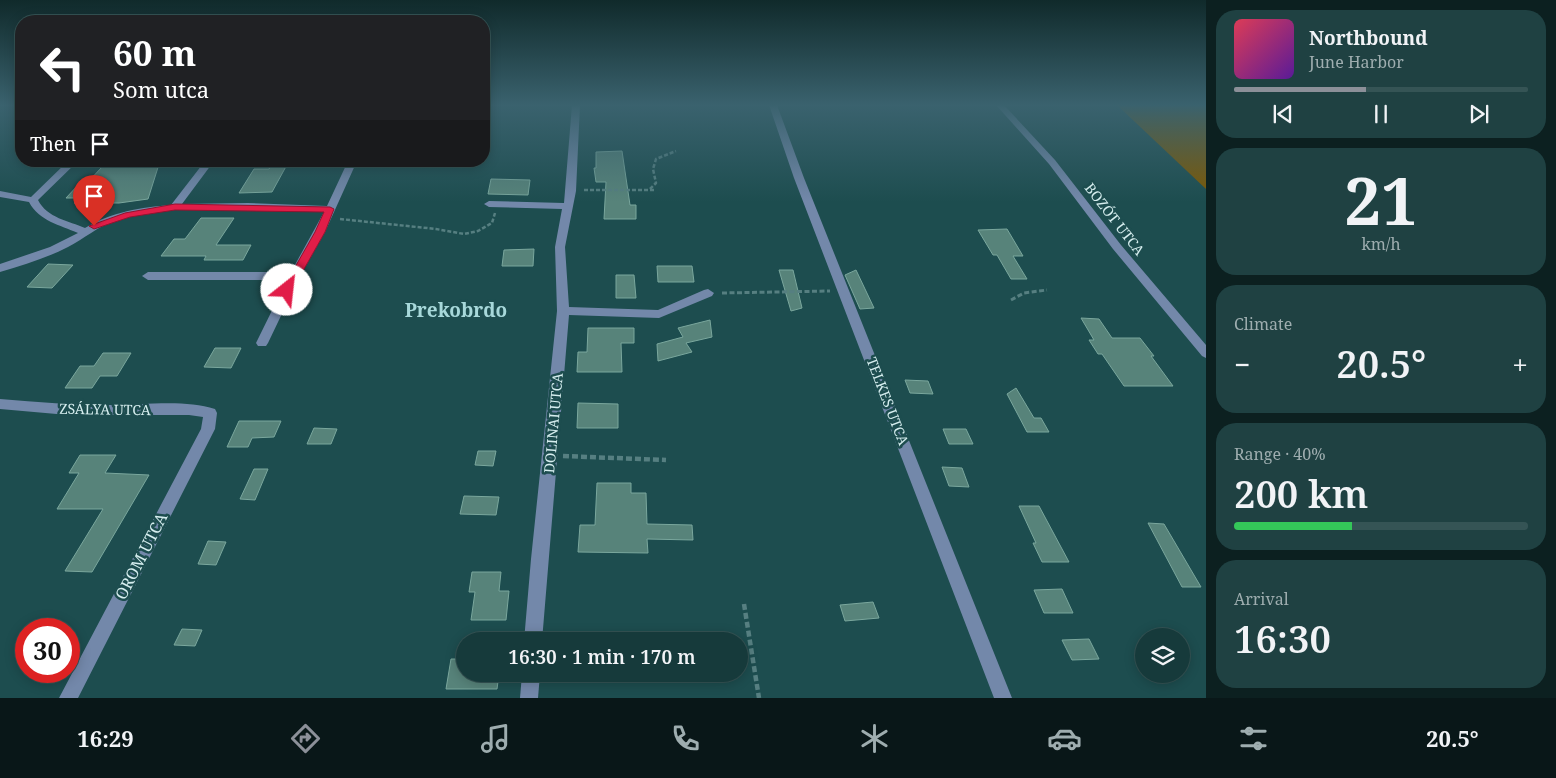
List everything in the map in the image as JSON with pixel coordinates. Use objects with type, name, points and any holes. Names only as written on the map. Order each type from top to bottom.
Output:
[{"type":"street","name":"DOLINAI UTCA","points":[[534,632],[563,311],[560,247],[571,191],[574,138]]},
{"type":"street","name":"TELKES UTCA","points":[[785,138],[1003,698]]},
{"type":"street","name":"BOZÓT UTCA","points":[[1028,138],[1052,162],[1117,247],[1206,353]]},
{"type":"street","points":[[33,200],[68,167]]},
{"type":"street","points":[[175,207],[205,167]]},
{"type":"street","points":[[262,343],[294,276],[320,232],[350,167]]},
{"type":"street","points":[[0,194],[33,200]]},
{"type":"street","points":[[33,200],[34,205],[47,216],[86,232]]},
{"type":"street","points":[[494,204],[568,206]]},
{"type":"street","points":[[0,268],[48,252],[109,220],[175,207],[328,213]]},
{"type":"street","points":[[148,276],[294,276]]},
{"type":"street","points":[[563,311],[659,314],[708,293]]},
{"type":"street","name":"ZSÁLYA UTCA","points":[[0,404],[68,410],[189,410],[210,413]]},
{"type":"street","name":"OROM UTCA","points":[[68,698],[208,429],[210,413]]},
{"type":"street","points":[[529,698],[530,682]]},
{"type":"path","points":[[650,190],[656,182],[653,169],[656,159],[676,150]]},
{"type":"path","points":[[571,191],[655,190]]},
{"type":"path","points":[[328,213],[356,222],[436,228],[464,234],[478,231],[492,224],[494,204]]},
{"type":"path","points":[[708,293],[844,290]]},
{"type":"path","points":[[1011,300],[1018,294],[1047,290]]},
{"type":"path","points":[[550,456],[666,460]]},
{"type":"path","points":[[744,604],[758,698]]},
{"type":"shaded area","points":[[1152,138],[1206,138],[1206,189]]},
{"type":"building","points":[[622,151],[630,205],[636,205],[636,219],[604,219],[606,182],[596,182],[594,168],[596,168],[596,152]]},
{"type":"building","points":[[102,167],[158,167],[148,199],[119,203],[74,203],[80,198],[66,198],[79,184],[86,184]]},
{"type":"building","points":[[270,167],[286,167],[272,192],[239,193],[254,169],[269,169]]},
{"type":"building","points":[[491,179],[530,180],[528,195],[488,194]]},
{"type":"building","points":[[201,218],[234,218],[216,245],[251,245],[243,260],[204,260],[206,256],[161,256],[174,239],[185,239]]},
{"type":"building","points":[[1007,229],[1023,256],[1013,256],[1027,279],[1011,279],[997,255],[993,255],[978,230]]},
{"type":"building","points":[[534,249],[533,266],[502,266],[504,250]]},
{"type":"building","points":[[48,264],[73,265],[52,288],[27,287]]},
{"type":"building","points":[[657,266],[692,266],[694,282],[658,282]]},
{"type":"building","points":[[779,270],[793,270],[802,308],[791,311]]},
{"type":"building","points":[[856,270],[874,308],[860,309],[845,275]]},
{"type":"building","points":[[616,275],[634,275],[636,298],[616,298]]},
{"type":"building","points":[[1081,318],[1099,319],[1112,338],[1140,338],[1173,386],[1124,386],[1102,354],[1098,354],[1089,340],[1094,340]]},
{"type":"building","points":[[710,320],[712,337],[686,343],[692,352],[658,361],[657,344],[683,337],[678,328]]},
{"type":"building","points":[[588,328],[634,328],[634,343],[621,343],[622,372],[577,372],[578,352],[587,352]]},
{"type":"building","points":[[215,348],[241,348],[231,368],[204,367]]},
{"type":"building","points":[[103,353],[131,353],[117,376],[100,376],[92,388],[65,388],[80,366],[94,366]]},
{"type":"building","points":[[905,380],[928,381],[933,394],[910,393]]},
{"type":"building","points":[[1016,388],[1034,418],[1041,418],[1049,432],[1027,432],[1007,394]]},
{"type":"building","points":[[578,403],[618,404],[618,428],[577,428]]},
{"type":"building","points":[[239,421],[281,421],[274,437],[252,438],[248,447],[227,447]]},
{"type":"building","points":[[314,428],[337,429],[331,444],[307,444]]},
{"type":"building","points":[[943,429],[966,429],[973,444],[949,444]]},
{"type":"building","points":[[478,451],[496,451],[493,466],[475,465]]},
{"type":"building","points":[[80,455],[116,455],[105,473],[149,475],[92,572],[65,571],[103,509],[57,509],[79,473],[69,473]]},
{"type":"building","points":[[942,467],[962,468],[969,487],[949,486]]},
{"type":"building","points":[[254,469],[268,469],[255,500],[240,499]]},
{"type":"building","points":[[597,483],[631,483],[631,493],[646,493],[647,524],[692,525],[693,540],[647,539],[648,553],[578,552],[580,525],[595,525]]},
{"type":"building","points":[[464,496],[499,497],[496,515],[460,514]]},
{"type":"building","points":[[1019,506],[1039,506],[1069,562],[1042,562],[1033,543],[1036,543]]},
{"type":"building","points":[[1148,523],[1164,524],[1201,587],[1182,587]]},
{"type":"building","points":[[208,541],[226,542],[216,565],[198,564]]},
{"type":"building","points":[[472,572],[501,572],[499,591],[509,591],[506,620],[471,620],[475,592],[469,592]]},
{"type":"building","points":[[1062,589],[1073,613],[1044,613],[1034,590]]},
{"type":"building","points":[[873,602],[879,618],[845,621],[840,605]]},
{"type":"building","points":[[182,629],[202,630],[195,646],[174,645]]},
{"type":"building","points":[[1089,639],[1099,659],[1072,660],[1062,640]]},
{"type":"building","points":[[451,659],[456,659],[456,682],[498,682],[497,689],[446,689]]},
{"type":"district","name":"Prekobrdo","points":[[456,310]]},
{"type":"route","points":[[94,226],[128,214],[175,207],[330,209],[320,232],[287,290]]}]
